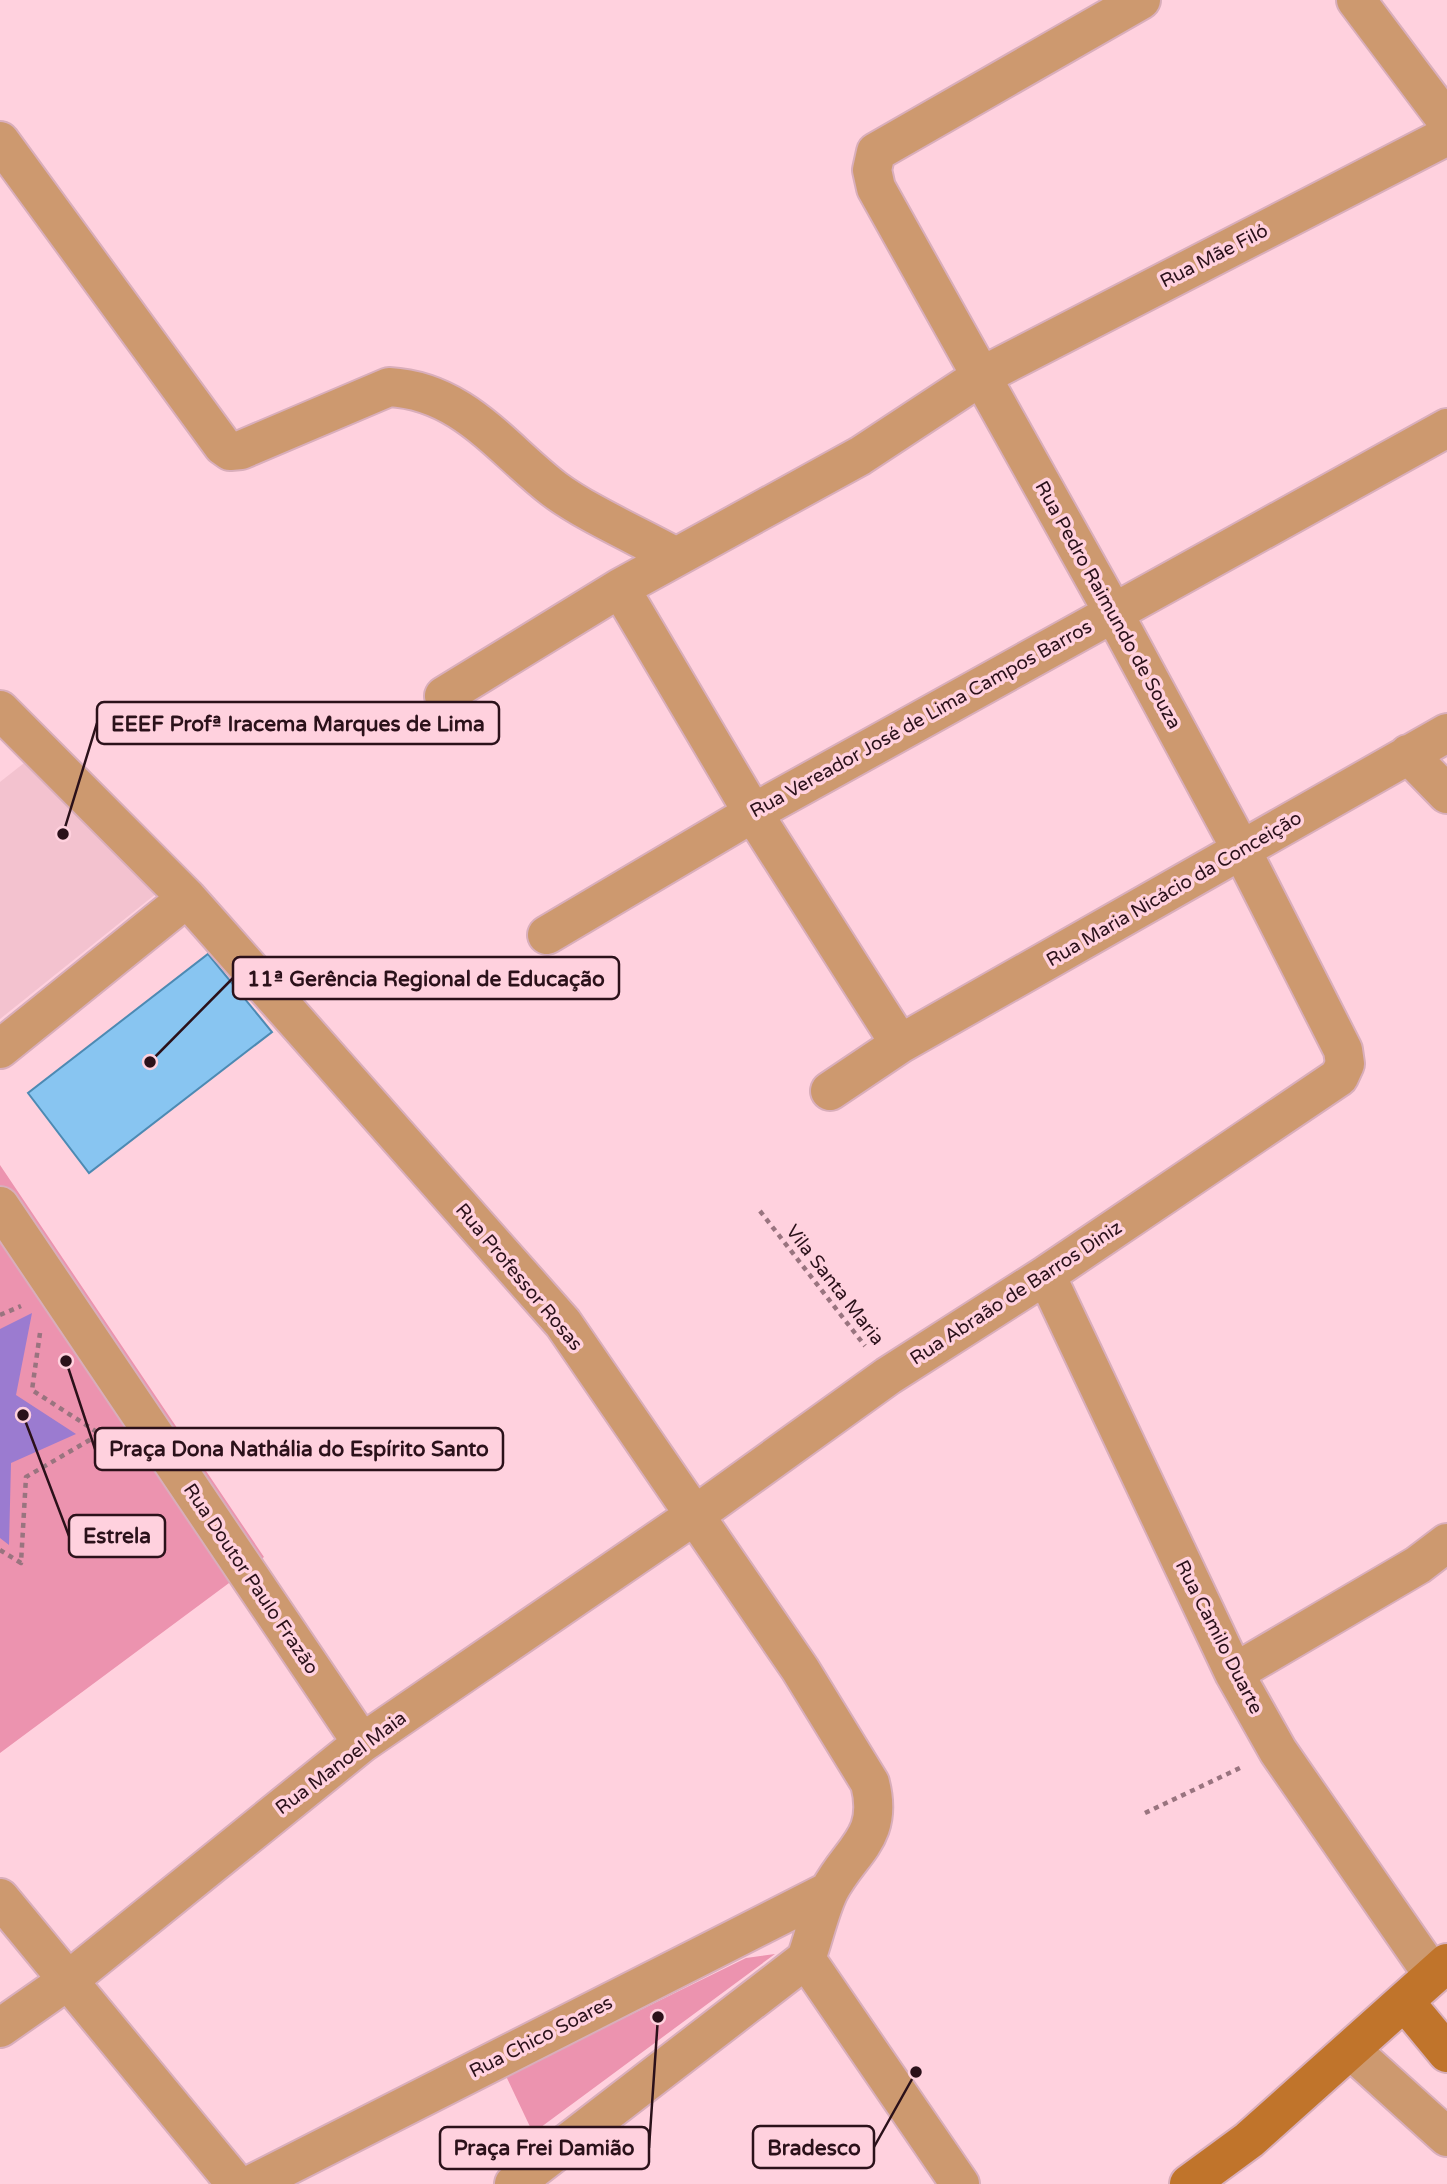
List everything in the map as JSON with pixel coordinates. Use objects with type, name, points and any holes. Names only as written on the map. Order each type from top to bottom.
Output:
[{"type":"main road","points":[[1189,2184],[1249,2140],[1352,2051],[1440,1969]]},
{"type":"main road","points":[[1405,2002],[1447,2053]]},
{"type":"street","name":"Rua Pedro Raimundo de Souza","points":[[1141,0],[876,152],[872,170],[877,188],[1113,612],[1242,851],[1343,1050],[1345,1064],[1339,1076]]},
{"type":"street","points":[[1356,0],[1447,121]]},
{"type":"street","name":"Rua Mãe Filó","points":[[444,696],[620,588],[860,456],[980,377],[1447,136]]},
{"type":"street","points":[[0,142],[223,446],[230,451],[241,450],[389,387],[408,390],[468,412],[556,490],[676,557]]},
{"type":"street","name":"Rua Vereador José de Lima Campos Barros","points":[[547,935],[753,813],[1447,428]]},
{"type":"street","points":[[620,588],[753,813],[900,1044]]},
{"type":"street","name":"Rua Professor Rosas","points":[[0,710],[187,898],[563,1323],[800,1669],[870,1783],[875,1804],[872,1828],[829,1891],[806,1959]]},
{"type":"street","name":"Rua Maria Nicácio da Conceição","points":[[830,1091],[900,1044],[1447,733]]},
{"type":"street","points":[[1408,754],[1447,794]]},
{"type":"street","points":[[0,1049],[187,898]]},
{"type":"street","name":"Rua Abraão de Barros Diniz","points":[[695,1515],[888,1376],[1046,1275],[1339,1076]]},
{"type":"street","name":"Rua Doutor Paulo Frazão","points":[[0,1206],[362,1743]]},
{"type":"street","name":"Rua Camilo Duarte","points":[[1046,1275],[1234,1673],[1278,1751],[1440,1969]]},
{"type":"street","name":"Rua Manoel Maia","points":[[0,2028],[70,1979],[362,1743],[695,1515]]},
{"type":"street","points":[[1234,1673],[1418,1565],[1447,1543]]},
{"type":"street","name":"Rua Chico Soares","points":[[252,2184],[829,1891]]},
{"type":"street","points":[[0,1898],[70,1979],[236,2184]]},
{"type":"street","points":[[514,2184],[806,1959],[960,2184]]},
{"type":"street","points":[[1352,2051],[1447,2137]]},
{"type":"path","name":"Vila Santa Maria","points":[[760,1211],[888,1376]]},
{"type":"path","points":[[0,1315],[22,1305]]},
{"type":"path","points":[[0,1550],[21,1563],[26,1476],[100,1434],[32,1390],[41,1322]]},
{"type":"path","points":[[1145,1813],[1278,1751]]},
{"type":"shaded area","points":[[52,741],[167,885],[0,1019],[0,782]]},
{"type":"shaded area","points":[[0,1165],[264,1557],[0,1753]]},
{"type":"shaded area","points":[[32,1313],[16,1395],[76,1434],[11,1463],[9,1545],[0,1538],[0,1329]]},
{"type":"shaded area","points":[[775,1954],[533,2133],[506,2076],[746,1958]]},
{"type":"building","points":[[208,954],[272,1032],[89,1173],[28,1093]]},
{"type":"place","name":"EEEF Profª Iracema Marques de Lima","points":[[63,834]]},
{"type":"place","name":"11ª Gerência Regional de Educação","points":[[150,1062]]},
{"type":"place","name":"Praça Dona Nathália do Espírito Santo","points":[[66,1361]]},
{"type":"place","name":"Estrela","points":[[23,1415]]},
{"type":"place","name":"Praça Frei Damião","points":[[658,2017]]},
{"type":"place","name":"Bradesco","points":[[916,2072]]}]
